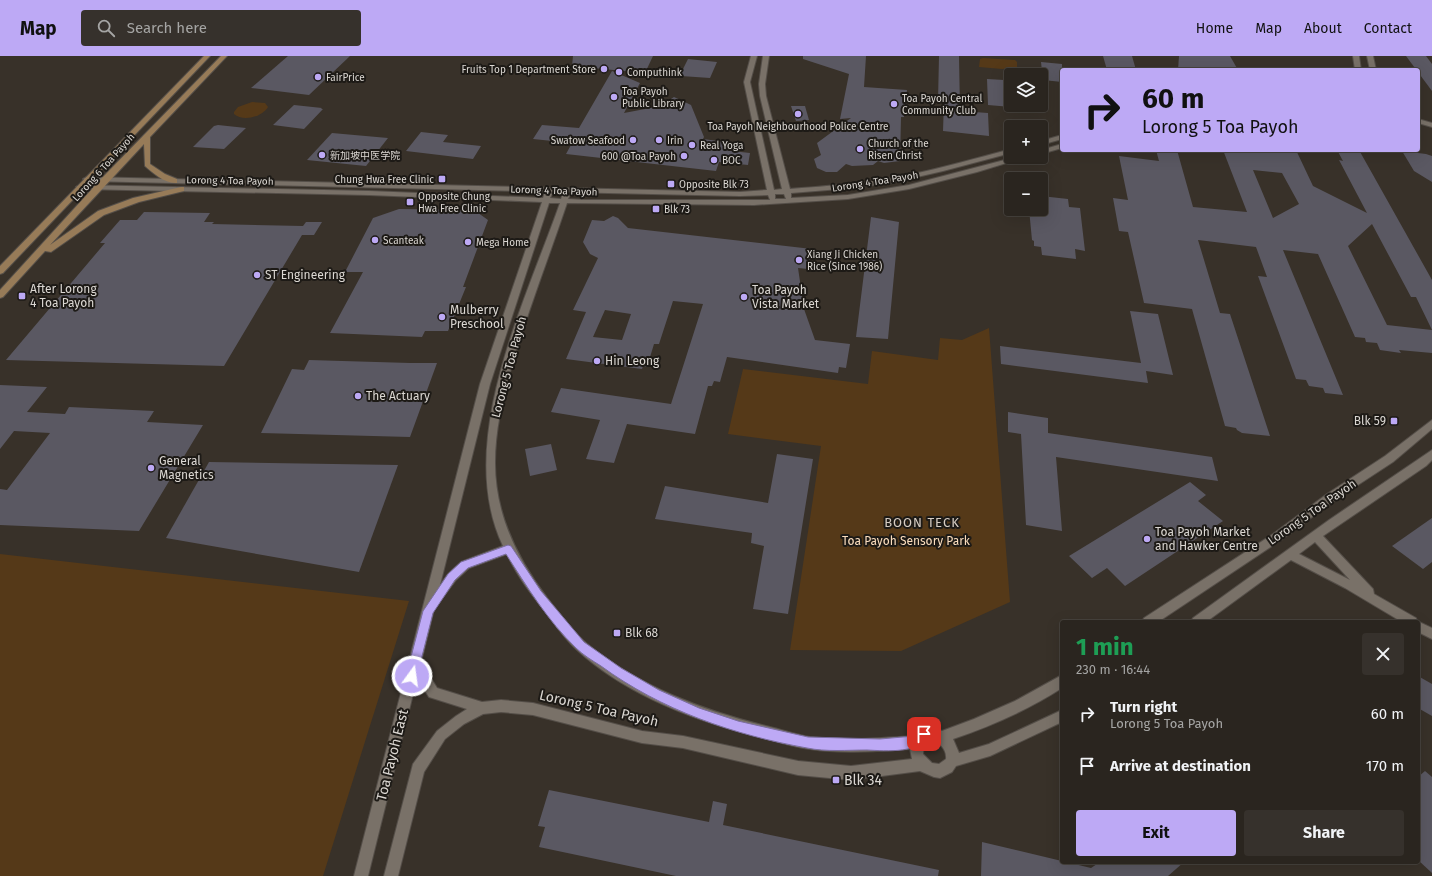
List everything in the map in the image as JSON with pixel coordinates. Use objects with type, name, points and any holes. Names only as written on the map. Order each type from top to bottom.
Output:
[{"type":"main road","name":"Lorong 6 Toa Payoh","points":[[0,271],[207,56]]},
{"type":"main road","name":"Lorong 6 Toa Payoh","points":[[0,295],[106,179],[224,56]]},
{"type":"main road","points":[[147,136],[147,165],[162,176],[174,181]]},
{"type":"main road","points":[[27,266],[83,224],[101,213],[129,202],[181,189]]},
{"type":"street","points":[[754,56],[747,82],[772,202]]},
{"type":"street","points":[[766,56],[762,84],[763,96],[789,201]]},
{"type":"street","points":[[1356,56],[1358,68]]},
{"type":"street","points":[[1370,56],[1373,68]]},
{"type":"street","points":[[1420,117],[1432,120]]},
{"type":"street","points":[[1420,122],[1432,125]]},
{"type":"street","points":[[1048,141],[1060,138]]},
{"type":"street","points":[[1048,150],[1060,147]]},
{"type":"street","name":"Lorong 4 Toa Payoh","points":[[80,187],[369,193],[546,200],[566,196],[771,192],[822,190],[891,181],[957,166],[1004,153]]},
{"type":"street","name":"Lorong 4 Toa Payoh","points":[[87,179],[550,190],[566,196],[668,203],[772,202],[848,197],[909,187],[1004,163]]},
{"type":"street","name":"Lorong 5 Toa Payoh","points":[[463,470],[485,384],[550,190]]},
{"type":"street","name":"Lorong 5 Toa Payoh","points":[[566,196],[511,355],[499,396],[493,427],[490,465],[494,503],[508,549],[537,595],[581,645],[617,672],[655,694],[698,713],[738,726],[808,743],[868,746],[916,742],[924,734],[937,734],[942,737],[1007,713],[1060,683]]},
{"type":"street","name":"Lorong 5 Toa Payoh","points":[[1151,620],[1277,538],[1331,498],[1389,459],[1432,424]]},
{"type":"street","name":"Lorong 5 Toa Payoh","points":[[1200,620],[1290,554],[1422,463],[1432,454]]},
{"type":"street","name":"Toa Payoh East","points":[[361,876],[463,470]]},
{"type":"street","points":[[1316,536],[1369,592],[1385,606]]},
{"type":"street","name":"Toa Payoh East","points":[[428,611],[452,577],[465,565],[508,549]]},
{"type":"street","points":[[1290,554],[1325,572],[1409,620]]},
{"type":"street","points":[[1420,627],[1432,634]]},
{"type":"street","name":"Lorong 5 Toa Payoh","points":[[415,663],[433,692],[482,708]]},
{"type":"street","name":"Lorong 5 Toa Payoh","points":[[391,876],[418,769],[441,735],[460,720],[482,708],[501,706],[533,709],[642,737],[683,742],[798,768],[851,773],[921,764],[927,769],[940,771],[950,766],[952,761],[990,750],[1060,717]]},
{"type":"street","points":[[942,737],[953,750],[952,761]]},
{"type":"street","points":[[916,742],[915,753],[921,764]]},
{"type":"green space","points":[[980,59],[1015,60],[1017,62],[1017,68],[1002,69],[979,67]]},
{"type":"green space","points":[[252,102],[265,103],[268,107],[257,116],[242,118],[234,114],[238,107]]},
{"type":"green space","name":"Toa Payoh Sensory Park","points":[[989,328],[1010,602],[901,651],[790,650],[821,446],[728,434],[743,369],[868,384],[872,351],[938,360],[940,338],[962,340]]},
{"type":"green space","points":[[0,554],[409,601],[323,876],[0,876]]},
{"type":"building","points":[[288,56],[350,56],[309,95],[251,88]]},
{"type":"building","points":[[573,56],[653,56],[645,73],[572,66]]},
{"type":"building","points":[[803,56],[866,56],[864,87],[907,90],[904,117],[901,117],[900,161],[884,163],[878,161],[873,165],[852,166],[846,164],[837,172],[826,172],[817,168],[814,159],[821,155],[817,143],[851,118],[840,119],[849,74],[803,59]]},
{"type":"building","points":[[939,56],[959,56],[960,111],[988,113],[989,136],[943,131],[944,101],[938,101]]},
{"type":"building","points":[[1103,56],[1132,56],[1135,68],[1106,68]]},
{"type":"building","points":[[1179,56],[1230,56],[1237,68],[1178,68]]},
{"type":"building","points":[[1406,56],[1426,56],[1432,64],[1432,91],[1420,75],[1420,68],[1415,68]]},
{"type":"building","points":[[688,59],[717,62],[710,78],[681,76],[680,75]]},
{"type":"building","points":[[1041,62],[1062,64],[1062,68],[1060,68],[1060,82],[1048,81],[1048,68],[1042,68]]},
{"type":"building","points":[[612,71],[640,83],[624,113],[666,105],[668,101],[674,97],[691,105],[704,137],[703,139],[726,142],[723,150],[750,153],[748,165],[719,162],[716,171],[566,154],[572,143],[533,139],[542,125],[579,128]]},
{"type":"building","points":[[987,79],[1004,80],[1004,106],[988,105]]},
{"type":"building","points":[[294,105],[323,109],[304,129],[273,125]]},
{"type":"building","points":[[791,106],[805,106],[809,120],[796,121]]},
{"type":"building","points":[[218,125],[246,128],[224,149],[193,147],[214,126]]},
{"type":"building","points":[[421,132],[448,135],[443,142],[481,146],[473,159],[406,151]]},
{"type":"building","points":[[332,133],[388,138],[366,166],[307,160]]},
{"type":"building","points":[[1157,152],[1178,152],[1193,207],[1247,212],[1224,152],[1297,152],[1313,186],[1367,213],[1339,160],[1343,161],[1338,152],[1360,152],[1432,280],[1432,330],[1432,353],[1399,350],[1401,353],[1380,350],[1377,343],[1366,342],[1365,338],[1355,337],[1318,254],[1283,250],[1343,395],[1325,393],[1323,388],[1309,386],[1306,380],[1296,379],[1258,276],[1267,277],[1256,247],[1198,240],[1220,313],[1230,314],[1270,436],[1242,433],[1236,428],[1225,426],[1192,309],[1144,303],[1128,232],[1119,231],[1113,198],[1128,200],[1119,156],[1159,161]],"holes":[[[1253,170],[1282,173],[1299,204],[1273,218]],[[1372,224],[1411,297],[1416,297],[1432,330],[1387,325],[1348,246]]]},
{"type":"building","points":[[1403,152],[1432,156],[1432,182],[1414,171]]},
{"type":"building","points":[[1048,197],[1068,199],[1069,207],[1080,208],[1085,251],[1075,249],[1076,259],[1042,255],[1041,247],[1034,246],[1034,241],[1032,240],[1030,216],[1048,216]]},
{"type":"building","points":[[399,209],[474,210],[488,220],[463,287],[466,287],[448,331],[425,331],[422,337],[330,333],[363,272],[345,272],[373,218]]},
{"type":"building","points":[[144,212],[210,213],[204,222],[214,222],[212,224],[303,226],[306,222],[322,222],[314,235],[302,235],[224,366],[6,360],[105,243],[100,243],[120,220],[137,220]]},
{"type":"building","points":[[613,216],[618,218],[628,228],[812,249],[808,269],[798,268],[804,309],[815,340],[850,344],[846,368],[839,367],[838,373],[727,357],[720,382],[714,381],[712,386],[708,386],[695,434],[627,424],[614,463],[586,459],[600,420],[551,412],[561,388],[671,404],[703,304],[673,301],[659,344],[654,344],[647,367],[643,366],[642,369],[566,359],[586,312],[573,310],[598,258],[590,254],[583,242],[592,220],[604,221]],"holes":[[[605,310],[631,314],[622,340],[593,337]]]},
{"type":"building","points":[[871,217],[899,222],[888,339],[856,337]]},
{"type":"building","points":[[1130,311],[1158,314],[1173,375],[1146,371],[1148,383],[1001,364],[1000,346],[1141,363]]},
{"type":"building","name":"The Actuary","points":[[309,360],[437,363],[410,437],[261,433],[292,369],[304,370]]},
{"type":"building","points":[[0,385],[47,387],[27,412],[65,414],[69,407],[154,411],[147,422],[203,425],[139,531],[0,525],[0,489],[7,490],[50,433],[14,431],[0,449]]},
{"type":"building","points":[[1008,412],[1048,418],[1048,433],[1212,457],[1218,481],[1056,457],[1062,531],[1026,525],[1021,434],[1008,432]]},
{"type":"building","points":[[551,444],[557,470],[530,476],[525,449]]},
{"type":"building","points":[[777,454],[813,459],[788,614],[753,609],[764,546],[751,543],[752,533],[655,519],[665,486],[768,503]]},
{"type":"building","points":[[209,462],[398,465],[359,572],[166,538]]},
{"type":"building","name":"Toa Payoh Market and Hawker Centre","points":[[1190,482],[1206,495],[1198,501],[1223,521],[1125,586],[1107,568],[1092,578],[1069,556]]},
{"type":"building","points":[[1432,518],[1432,562],[1423,569],[1392,546]]},
{"type":"building","points":[[1420,677],[1432,684],[1432,716],[1420,709]]},
{"type":"building","points":[[1425,771],[1432,777],[1432,873],[1420,862],[1420,775]]},
{"type":"building","points":[[549,790],[709,822],[713,801],[727,804],[723,825],[939,870],[938,876],[676,876],[539,847],[545,827],[538,826]]},
{"type":"building","points":[[982,842],[1060,861],[1060,864],[1074,864],[1091,868],[1097,864],[1182,864],[1168,876],[981,876]]},
{"type":"place","name":"Fruits Top 1 Department Store","points":[[604,69]]},
{"type":"place","name":"Computhink","points":[[619,72]]},
{"type":"place","name":"FairPrice","points":[[318,77]]},
{"type":"place","name":"Toa Payoh Public Library","points":[[614,97]]},
{"type":"place","name":"Toa Payoh Central Community Club","points":[[894,104]]},
{"type":"place","name":"Toa Payoh Neighbourhood Police Centre","points":[[798,114]]},
{"type":"place","name":"Swatow Seafood","points":[[633,140]]},
{"type":"place","name":"Irin","points":[[659,140]]},
{"type":"place","name":"Real Yoga","points":[[692,145]]},
{"type":"place","name":"Church of the Risen Christ","points":[[860,149]]},
{"type":"place","name":"新加坡中医学院","points":[[322,155]]},
{"type":"place","name":"600 @Toa Payoh","points":[[684,156]]},
{"type":"place","name":"BOC","points":[[714,160]]},
{"type":"place","name":"Chung Hwa Free Clinic","points":[[442,179]]},
{"type":"place","name":"Opposite Blk 73","points":[[671,184]]},
{"type":"place","name":"Opposite Chung Hwa Free Clinic","points":[[410,202]]},
{"type":"place","name":"Blk 73","points":[[656,209]]},
{"type":"place","name":"Scanteak","points":[[375,240]]},
{"type":"place","name":"Mega Home","points":[[468,242]]},
{"type":"place","name":"Xiang Ji Chicken Rice (Since 1986)","points":[[799,260]]},
{"type":"place","name":"ST Engineering","points":[[257,275]]},
{"type":"place","name":"After Lorong 4 Toa Payoh","points":[[22,296]]},
{"type":"place","name":"Toa Payoh Vista Market","points":[[744,297]]},
{"type":"place","name":"Mulberry Preschool","points":[[442,317]]},
{"type":"place","name":"Hin Leong","points":[[597,361]]},
{"type":"place","name":"The Actuary","points":[[358,396]]},
{"type":"place","name":"Blk 59","points":[[1394,421]]},
{"type":"place","name":"General Magnetics","points":[[151,468]]},
{"type":"place","name":"Toa Payoh Market and Hawker Centre","points":[[1147,539]]},
{"type":"place","name":"Blk 68","points":[[617,633]]},
{"type":"place","name":"Blk 34","points":[[836,780]]},
{"type":"district","name":"BOON TECK","points":[[922,522]]},
{"type":"route","points":[[412,676],[428,611],[452,577],[465,565],[508,549],[537,595],[581,645],[617,672],[655,694],[698,713],[738,726],[808,743],[868,746],[916,742],[924,734]]}]
